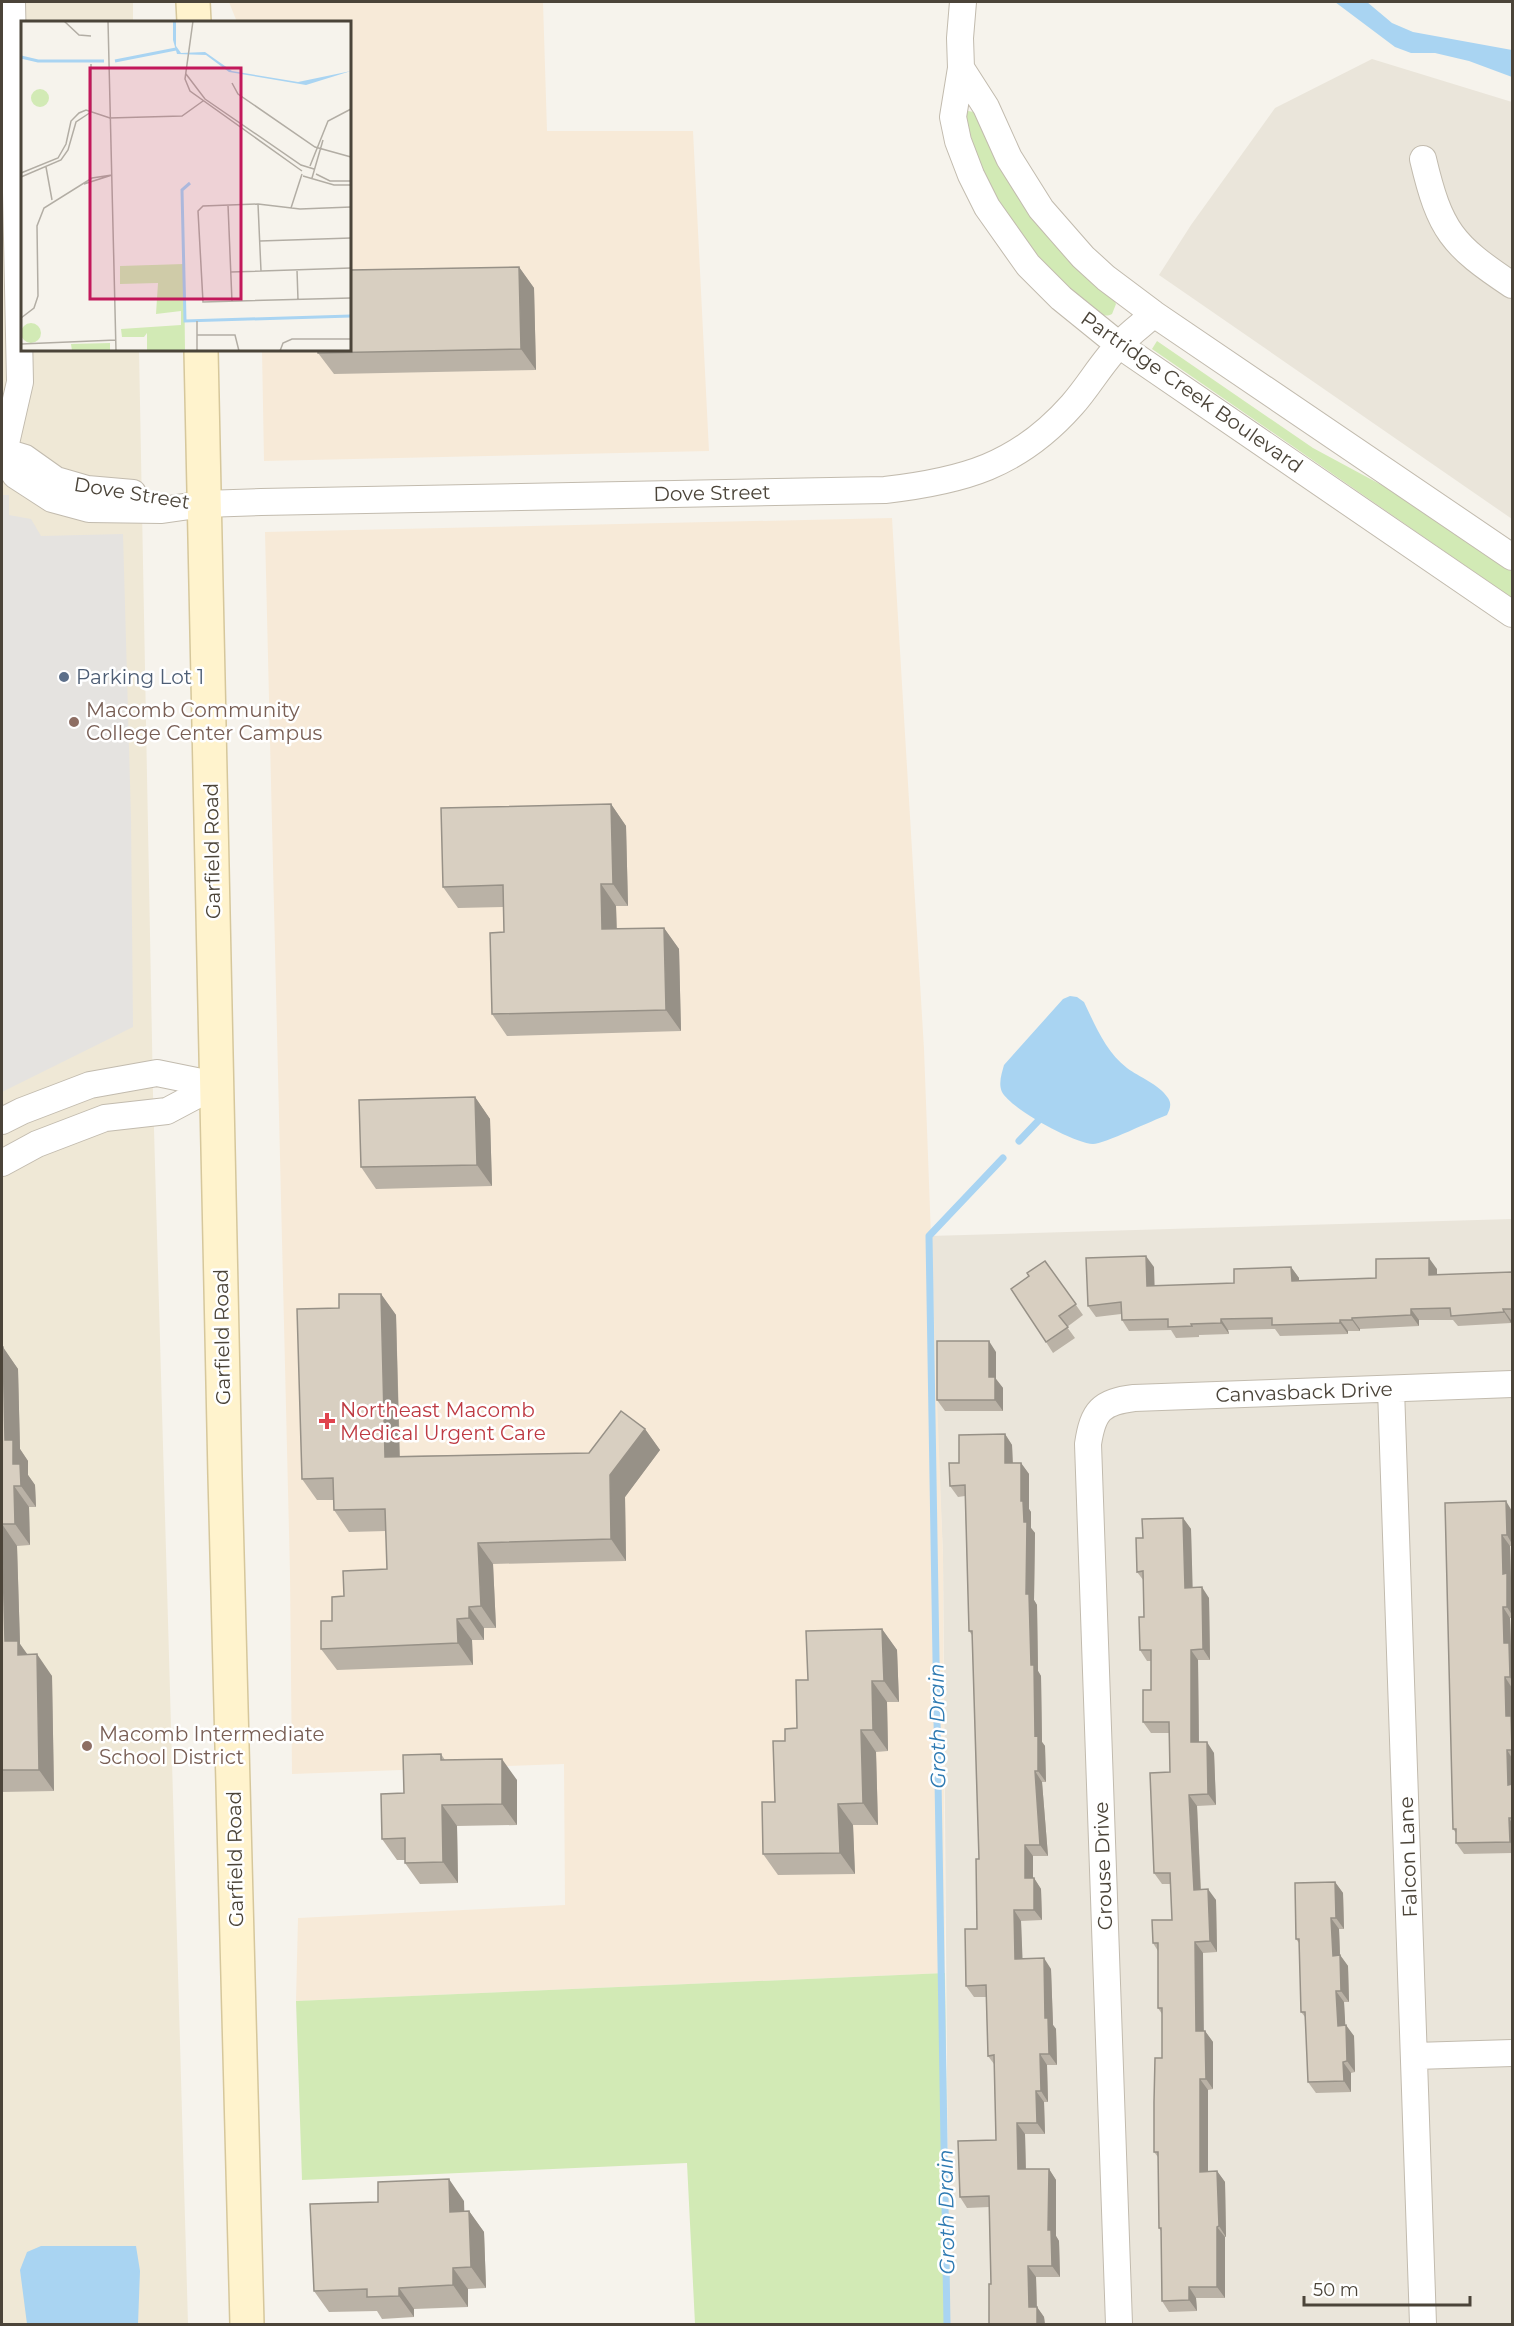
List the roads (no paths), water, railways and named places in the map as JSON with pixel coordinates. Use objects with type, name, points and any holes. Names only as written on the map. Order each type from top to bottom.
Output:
[{"type":"main road","points":[[193,2],[194,21]]},
{"type":"main road","name":"Garfield Road","points":[[201,351],[216,1085],[247,2325]]},
{"type":"street","points":[[2,452],[20,382],[12,2]]},
{"type":"street","name":"Partridge Creek Boulevard","points":[[963,2],[960,38],[961,68],[953,117],[958,141],[987,207],[1028,265],[1061,298],[1119,345],[1512,614]]},
{"type":"street","points":[[961,68],[986,107],[1009,158],[1041,209],[1083,257],[1106,278],[1154,314],[1512,557]]},
{"type":"street","points":[[1424,159],[1437,209],[1451,236],[1466,252],[1512,285]]},
{"type":"street","name":"Dove Street","points":[[2,452],[15,475],[52,499],[89,508],[133,510],[162,510],[204,504],[885,490],[922,486],[984,469],[1029,445],[1049,429],[1073,404],[1119,345],[1154,314]]},
{"type":"street","points":[[2,1121],[90,1085],[158,1073],[216,1085]]},
{"type":"street","points":[[2,1163],[37,1144],[105,1118],[167,1111],[216,1085]]},
{"type":"street","name":"Canvasback Drive","points":[[1099,1410],[1113,1401],[1134,1398],[1512,1384]]},
{"type":"street","name":"Falcon Lane","points":[[1391,1389],[1423,2325]]},
{"type":"street","name":"Grouse Drive","points":[[1099,1410],[1091,1425],[1088,1444],[1119,2325]]},
{"type":"street","points":[[1415,2056],[1512,2053]]},
{"type":"water","points":[[1335,2],[1367,2],[1392,23],[1413,32],[1512,50],[1512,77],[1469,61],[1435,53],[1411,53],[1395,47]]},
{"type":"water","points":[[1070,996],[1077,997],[1084,1002],[1102,1038],[1120,1062],[1164,1093],[1170,1104],[1167,1115],[1093,1144],[1058,1132],[1030,1116],[1002,1092],[1000,1085],[1004,1065],[1063,999]]},
{"type":"water","points":[[41,2246],[136,2246],[140,2271],[138,2324],[27,2324],[20,2270],[27,2252]]},
{"type":"waterway","name":"Groth Drain","points":[[1019,1141],[1039,1120]]},
{"type":"waterway","name":"Groth Drain","points":[[947,2324],[929,1236],[1003,1158]]},
{"type":"place","name":"Parking Lot 1","points":[[64,677]]},
{"type":"place","name":"Macomb Community College Center Campus","points":[[74,722]]},
{"type":"place","name":"Northeast Macomb Medical Urgent Care","points":[[327,1421]]},
{"type":"place","name":"Macomb Intermediate School District","points":[[87,1746]]}]
